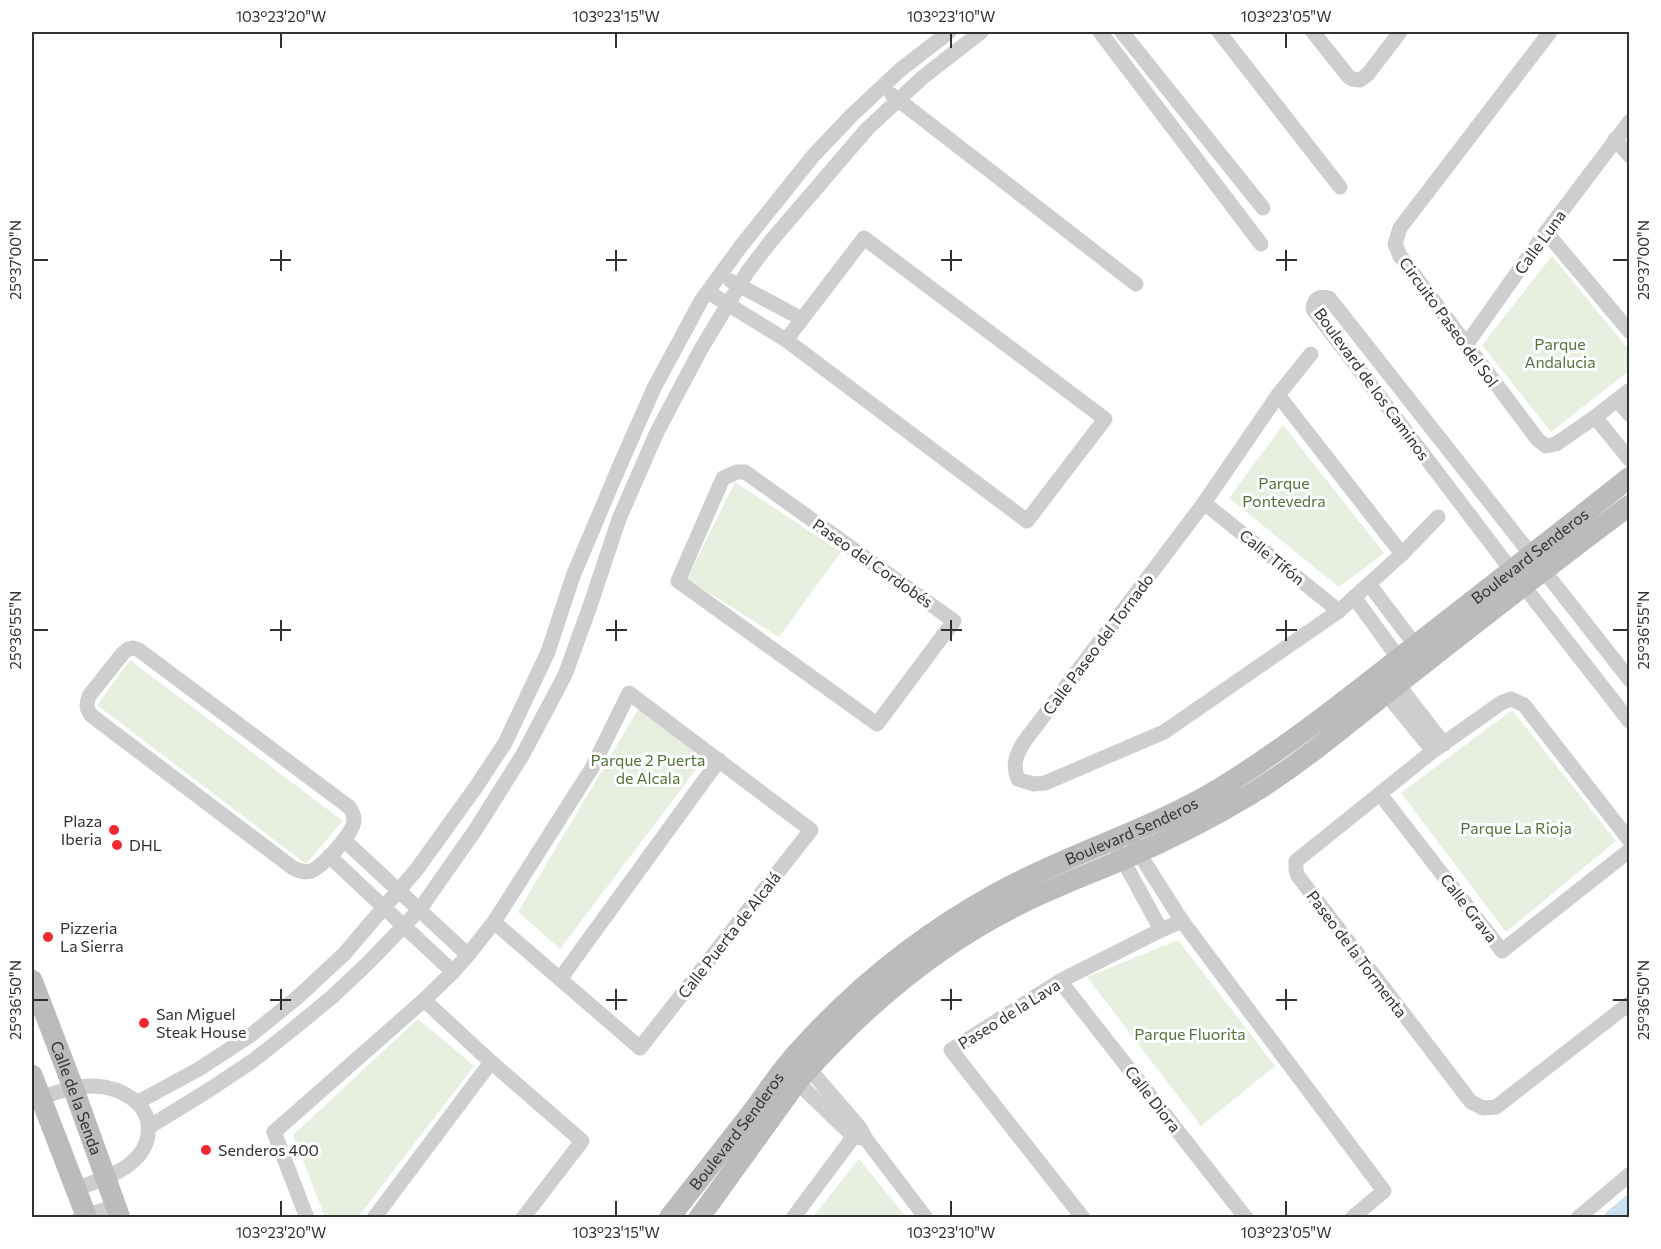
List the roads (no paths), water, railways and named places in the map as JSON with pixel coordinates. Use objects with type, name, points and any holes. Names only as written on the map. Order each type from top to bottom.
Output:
[{"type":"main road","name":"Boulevard Senderos","points":[[1537,563],[1629,477]]},
{"type":"main road","name":"Boulevard Senderos","points":[[669,1218],[756,1107],[831,1031],[864,986],[908,951],[969,909],[1001,891],[1068,858],[1173,813],[1220,788],[1399,670],[1537,563],[1629,505]]},
{"type":"main road","name":"Boulevard Senderos","points":[[831,1031],[955,941],[1021,903],[1189,830],[1252,794],[1305,757],[1399,670]]},
{"type":"main road","name":"Calle de la Senda","points":[[32,980],[118,1212]]},
{"type":"main road","name":"Boulevard Senderos","points":[[699,1218],[796,1068]]},
{"type":"main road","name":"Calle de la Senda","points":[[32,1075],[76,1189],[84,1217]]},
{"type":"street","points":[[138,1102],[200,1069],[251,1035],[299,996],[344,954],[437,843],[505,743],[548,652],[573,576],[637,426],[701,301],[741,246],[813,156],[900,70],[949,32]]},
{"type":"street","points":[[149,1127],[254,1060],[293,1029],[369,962],[420,909],[482,820],[522,756],[565,675],[619,519],[652,442],[701,349],[739,285],[771,241],[867,129],[923,77],[981,32]]},
{"type":"street","points":[[1100,32],[1261,244]]},
{"type":"street","points":[[1122,32],[1263,208]]},
{"type":"street","points":[[1219,32],[1340,187]]},
{"type":"street","points":[[1312,32],[1348,76],[1360,80],[1368,74],[1400,32]]},
{"type":"street","name":"Circuito Paseo del Sol","points":[[1551,32],[1400,228],[1395,244],[1400,256],[1466,345],[1538,440],[1546,446],[1556,444],[1629,390]]},
{"type":"street","points":[[882,87],[1136,284]]},
{"type":"street","name":"Calle Luna","points":[[1466,345],[1546,232],[1629,121]]},
{"type":"street","points":[[1615,139],[1629,156]]},
{"type":"street","points":[[1546,232],[1629,332]]},
{"type":"street","points":[[708,292],[786,340],[1027,521],[1105,418],[864,238],[786,340]]},
{"type":"street","points":[[720,275],[802,320]]},
{"type":"street","name":"Boulevard de los Caminos","points":[[1629,680],[1329,298],[1322,296],[1317,298],[1313,309],[1629,722]]},
{"type":"street","name":"Calle Paseo del Tornado","points":[[1311,354],[1278,395],[1204,503],[1024,742],[1017,753],[1014,764],[1018,779],[1033,784],[1045,783],[1164,732],[1339,611],[1402,554],[1438,517]]},
{"type":"street","points":[[1278,395],[1402,554]]},
{"type":"street","points":[[1617,400],[1629,415]]},
{"type":"street","points":[[1595,417],[1629,460]]},
{"type":"street","name":"Paseo del Cordobés","points":[[745,472],[954,621],[877,724],[678,581],[723,478],[729,474],[745,472]]},
{"type":"street","name":"Calle Tifón","points":[[1204,503],[1339,611]]},
{"type":"street","points":[[1369,584],[1399,670]]},
{"type":"street","points":[[1354,597],[1399,670],[1438,747]]},
{"type":"street","points":[[133,648],[139,650],[349,807],[353,813],[354,824],[344,840],[313,870],[307,872],[293,868],[92,716],[87,711],[86,705],[89,696],[123,653],[133,648]]},
{"type":"street","name":"Calle Puerta de Alcalá","points":[[307,1218],[274,1132],[424,1000],[468,955],[494,922],[592,768],[629,693],[811,830],[640,1048],[494,922]]},
{"type":"street","name":"Paseo de la Tormenta","points":[[1629,841],[1524,705],[1511,699],[1438,747],[1296,861],[1298,876],[1471,1101],[1483,1108],[1496,1107],[1629,1003]]},
{"type":"street","points":[[560,979],[718,760]]},
{"type":"street","name":"Calle Grava","points":[[1380,794],[1502,951],[1629,850]]},
{"type":"street","points":[[1120,837],[1161,930]]},
{"type":"street","points":[[344,840],[468,955]]},
{"type":"street","points":[[329,856],[453,972]]},
{"type":"street","points":[[1130,856],[1182,921],[1384,1191],[1352,1218]]},
{"type":"street","name":"Paseo de la Lava","points":[[1083,1218],[951,1050],[1060,981],[1182,921]]},
{"type":"street","name":"Calle Diora","points":[[1060,981],[1246,1218]]},
{"type":"street","points":[[424,1000],[490,1062],[582,1141],[523,1218]]},
{"type":"street","points":[[374,1218],[490,1062]]},
{"type":"street","points":[[796,1068],[860,1134],[926,1218]]},
{"type":"street","points":[[200,1069],[212,1088]]},
{"type":"street","points":[[40,1098],[73,1087],[94,1086],[122,1092],[138,1102],[147,1114],[149,1127],[144,1150],[130,1164],[105,1178],[76,1189]]},
{"type":"street","points":[[793,1218],[860,1134]]},
{"type":"street","points":[[1578,1218],[1629,1174]]},
{"type":"street","points":[[84,1217],[118,1212]]},
{"type":"waterway","points":[[1612,1218],[1630,1203]]},
{"type":"place","name":"Plaza Iberia","points":[[114,830]]},
{"type":"place","name":"DHL","points":[[117,845]]},
{"type":"place","name":"Pizzeria La Sierra","points":[[48,937]]},
{"type":"place","name":"San Miguel Steak House","points":[[144,1023]]},
{"type":"place","name":"Senderos 400","points":[[206,1150]]},
{"type":"park label","name":"Parque Andalucia","points":[[1560,353]]},
{"type":"park label","name":"Parque Pontevedra","points":[[1284,492]]},
{"type":"park label","name":"Parque 2 Puerta de Alcala","points":[[648,769]]},
{"type":"park label","name":"Parque La Rioja","points":[[1516,828]]},
{"type":"park label","name":"Parque Fluorita","points":[[1190,1034]]}]
